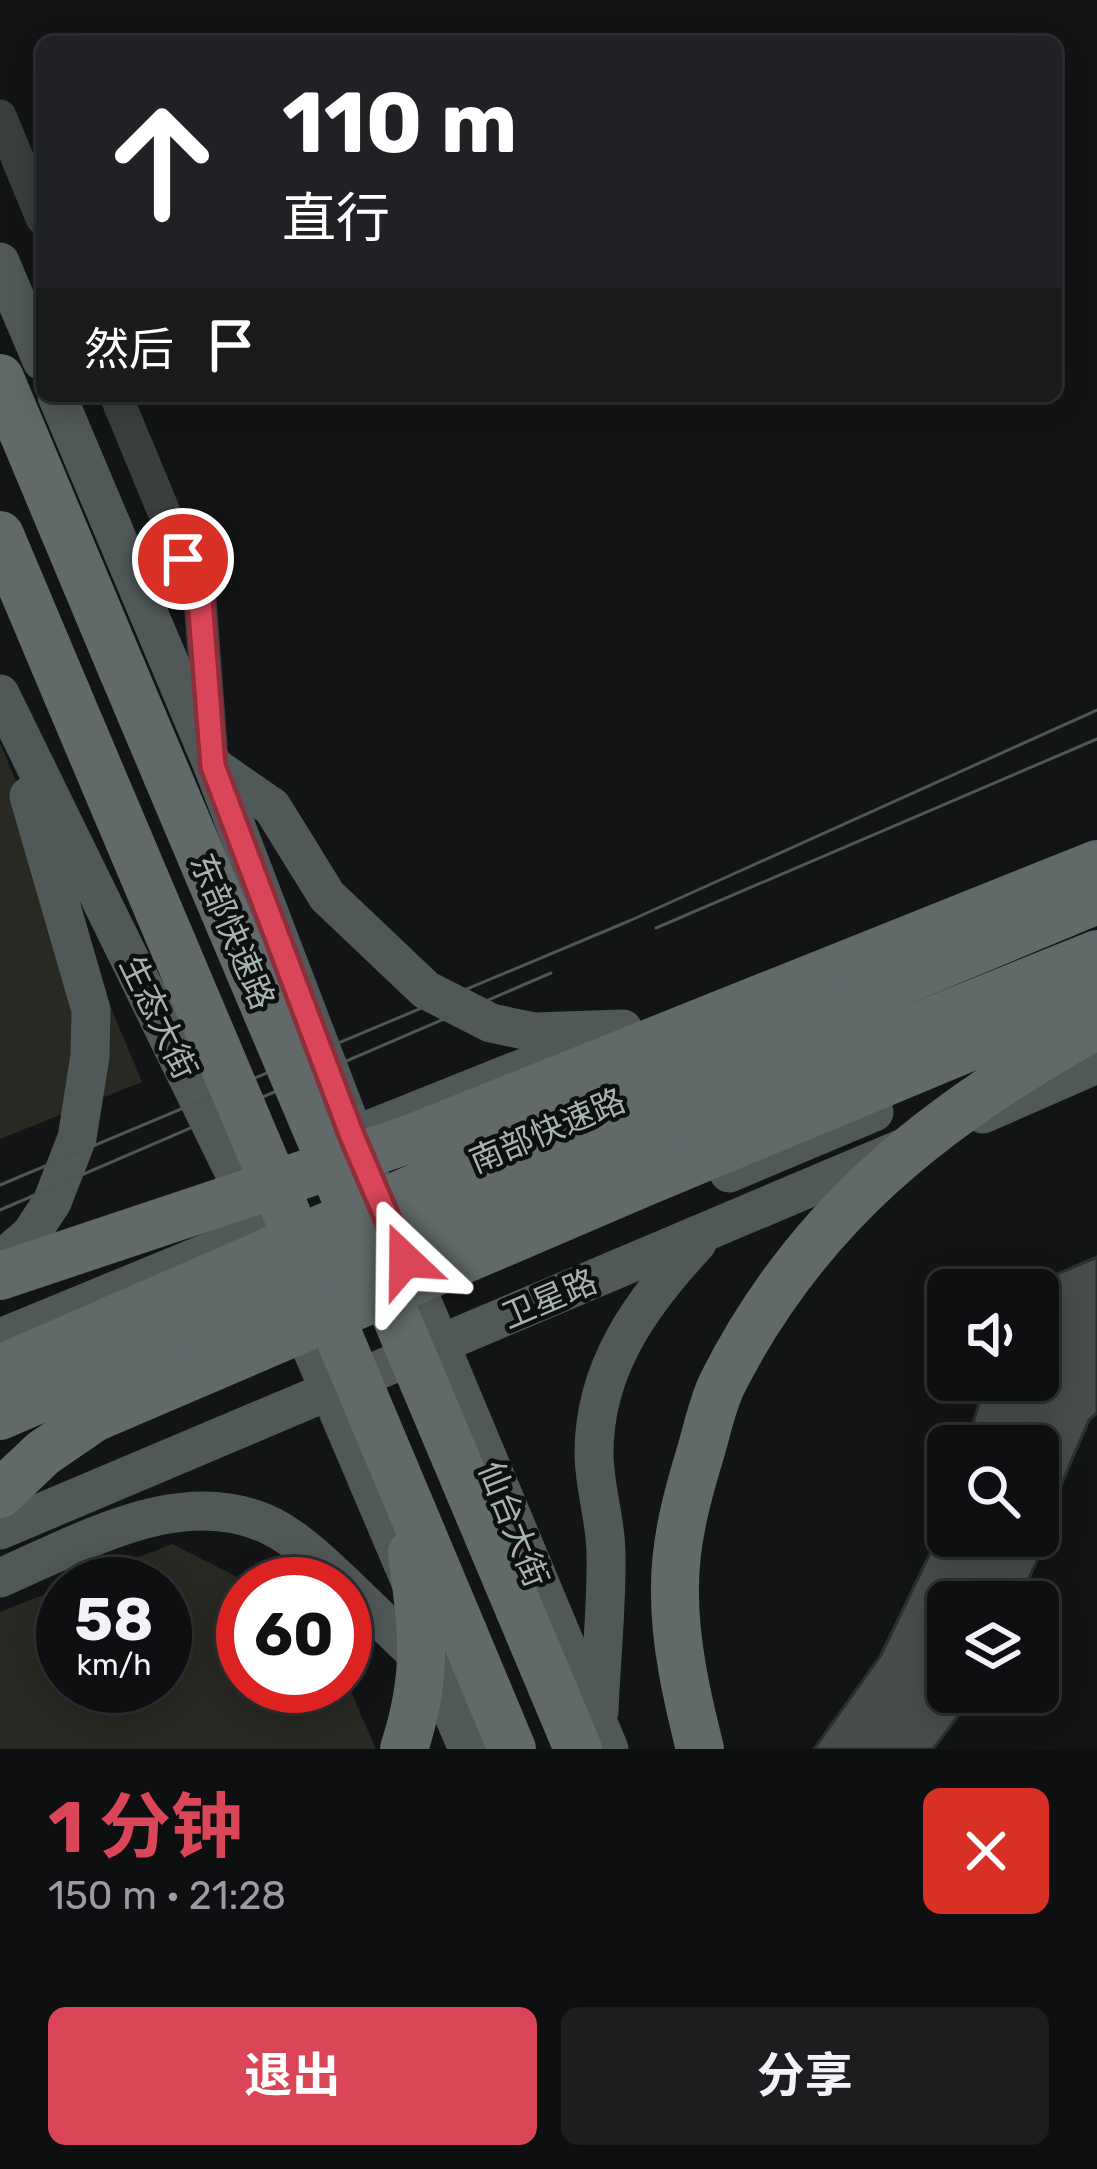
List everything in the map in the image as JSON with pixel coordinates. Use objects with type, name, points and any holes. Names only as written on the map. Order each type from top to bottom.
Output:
[{"type":"highway","name":"东部快速路","points":[[0,378],[595,1740]]},
{"type":"highway","name":"东部快速路","points":[[0,535],[512,1749]]},
{"type":"highway","points":[[0,1269],[406,1140],[1097,864]]},
{"type":"highway","name":"南部快速路","points":[[0,1369],[586,1113],[1097,900]]},
{"type":"highway","name":"南部快速路","points":[[0,1416],[624,1145],[1097,954]]},
{"type":"highway","points":[[0,1494],[43,1454],[94,1418],[1097,994]]},
{"type":"highway","points":[[700,1749],[685,1688],[675,1588],[683,1508],[721,1387],[795,1267],[856,1196],[919,1138],[1097,1020]]},
{"type":"highway","points":[[403,1489],[424,1646],[415,1716],[404,1749]]},
{"type":"main road","points":[[0,262],[36,347]]},
{"type":"main road","points":[[60,402],[213,766],[352,1136],[421,1298]]},
{"type":"main road","points":[[0,696],[92,1010],[77,1138],[52,1202],[0,1269]]},
{"type":"main road","name":"生态大街","points":[[0,696],[240,1181],[310,1343]]},
{"type":"main road","points":[[213,766],[272,807],[327,896],[426,990],[490,1023],[535,1032],[623,1029]]},
{"type":"main road","points":[[0,1269],[51,1258],[1097,843]]},
{"type":"main road","points":[[0,1338],[1097,887]]},
{"type":"main road","name":"卫星路","points":[[0,1480],[69,1442],[1097,1020]]},
{"type":"main road","name":"卫星路","points":[[0,1531],[1097,1064]]},
{"type":"main road","points":[[595,1740],[607,1550],[594,1456],[597,1411],[603,1384],[631,1324],[658,1285],[707,1232]]},
{"type":"main road","name":"仙台大街","points":[[421,1298],[595,1740]]},
{"type":"main road","points":[[310,1343],[412,1585],[435,1672],[468,1749]]},
{"type":"main road","points":[[0,1577],[143,1518],[224,1511],[281,1532],[311,1557]]},
{"type":"main road","points":[[372,1612],[435,1672]]},
{"type":"street","points":[[0,116],[36,203]]},
{"type":"street","points":[[118,402],[200,599],[213,766]]},
{"type":"shaded area","points":[[0,743],[142,1082],[0,1139]]},
{"type":"shaded area","points":[[172,1544],[216,1566],[216,1713],[360,1713],[376,1749],[0,1749],[0,1612],[36,1598],[36,1713],[192,1713],[192,1557],[139,1557]]},
{"type":"building","points":[[1097,1257],[1097,1413],[1089,1420],[1059,1491],[1059,1425],[973,1425],[979,1401],[1059,1401],[1059,1273]]},
{"type":"building","points":[[928,1557],[1038,1557],[1028,1581],[927,1581],[927,1713],[961,1713],[933,1749],[814,1749],[881,1655]]},
{"type":"tram line","points":[[0,1185],[629,921],[1097,710]]},
{"type":"tram line","points":[[656,928],[1097,739]]},
{"type":"tram line","points":[[0,1210],[551,973]]},
{"type":"route","points":[[183,559],[200,599],[213,766],[352,1136],[405,1260]]}]
